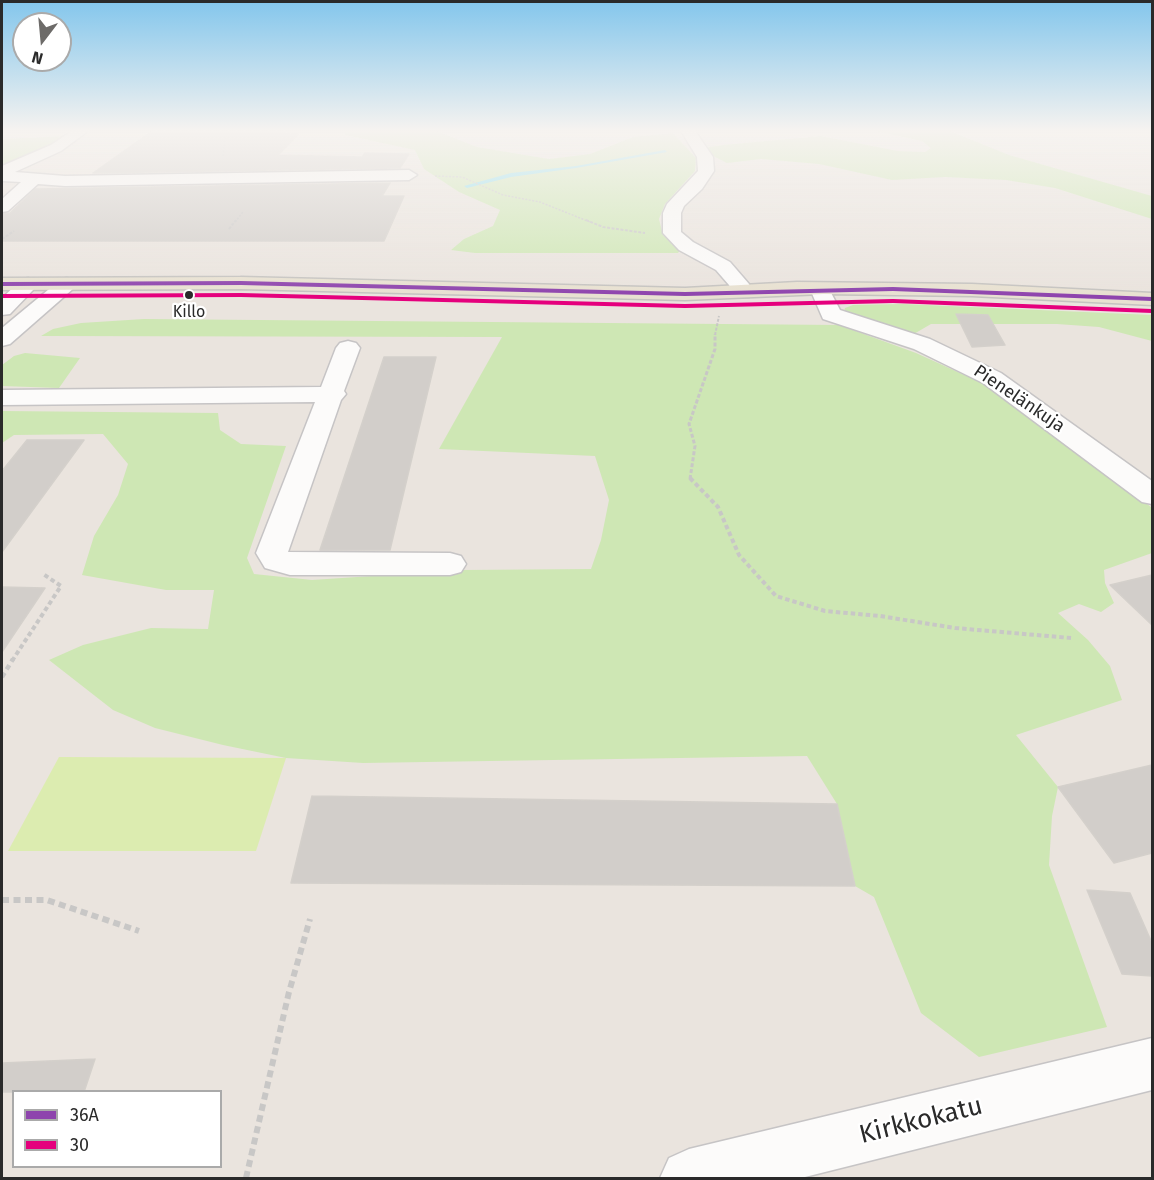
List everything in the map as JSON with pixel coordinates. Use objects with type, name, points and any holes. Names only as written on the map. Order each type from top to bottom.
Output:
[{"type":"main road","points":[[9,293],[61,290],[274,294],[437,289],[532,289],[685,294],[741,289],[820,289],[972,290],[1152,299]]},
{"type":"street","points":[[2,207],[26,186]]},
{"type":"street","points":[[695,186],[676,204],[672,213],[672,233],[686,246],[723,266],[741,289]]},
{"type":"street","name":"Pienelänkuja","points":[[820,289],[831,314],[922,344],[992,378],[1152,495]]},
{"type":"street","points":[[2,339],[61,290]]},
{"type":"street","points":[[348,348],[334,394],[272,553],[276,560],[290,564],[450,564]]},
{"type":"street","points":[[2,398],[334,394]]},
{"type":"street","name":"Kirkkokatu","points":[[689,1179],[1152,1064]]},
{"type":"path","points":[[483,186],[503,195],[540,202],[603,227],[635,230],[686,246]]},
{"type":"path","points":[[229,229],[243,212]]},
{"type":"path","points":[[720,312],[715,329],[716,349],[689,424],[695,446],[690,479],[718,507],[740,555],[776,596],[825,610],[880,615],[955,628],[1071,638]]},
{"type":"path","points":[[2,677],[61,586],[44,574]]},
{"type":"path","points":[[2,900],[47,900],[139,931]]},
{"type":"path","points":[[246,1179],[289,992],[310,919]]},
{"type":"green space","points":[[450,186],[681,186],[665,204],[659,219],[663,235],[681,249],[678,253],[475,253],[451,250],[464,239],[493,226],[500,210]]},
{"type":"green space","points":[[1043,186],[1117,186],[1152,196],[1152,219]]},
{"type":"green space","points":[[903,304],[1152,315],[1152,341],[1099,327],[1057,324],[931,324],[907,338],[850,316],[844,311],[845,308],[853,305]]},
{"type":"green space","points":[[144,319],[839,325],[916,353],[982,383],[1133,492],[1152,508],[1152,553],[1104,570],[1105,583],[1114,603],[1101,612],[1079,604],[1058,613],[1088,640],[1110,666],[1122,700],[1016,735],[1058,787],[1052,816],[1049,865],[1107,1027],[979,1057],[921,1013],[874,897],[855,886],[837,804],[807,756],[363,763],[286,758],[155,728],[113,710],[49,660],[83,645],[151,628],[208,629],[214,590],[166,590],[82,575],[94,536],[118,495],[128,464],[103,434],[14,435],[2,443],[2,411],[218,413],[220,430],[241,444],[286,446],[247,558],[254,574],[312,580],[462,570],[591,569],[601,540],[609,500],[595,456],[439,449],[502,337],[41,336],[53,329],[81,323]]},
{"type":"green space","points":[[25,353],[80,358],[59,388],[2,386],[2,365],[14,356]]},
{"type":"green space","points":[[59,757],[286,758],[256,851],[8,851]]},
{"type":"building","points":[[388,186],[382,196],[404,196],[384,241],[2,241],[2,214],[10,213],[35,189]]},
{"type":"building","points":[[956,314],[988,315],[1005,345],[972,347]]},
{"type":"building","points":[[384,357],[436,357],[390,550],[320,550]]},
{"type":"building","points":[[27,440],[84,440],[2,552],[2,471]]},
{"type":"building","points":[[1152,575],[1152,625],[1110,585]]},
{"type":"building","points":[[2,587],[45,588],[2,652]]},
{"type":"building","points":[[1152,765],[1152,853],[1114,863],[1058,787]]},
{"type":"building","points":[[312,796],[837,804],[855,886],[291,883]]},
{"type":"building","points":[[1087,890],[1130,893],[1152,943],[1152,976],[1122,974]]},
{"type":"building","points":[[95,1059],[85,1090],[2,1092],[2,1063]]},
{"type":"transit line","name":"36A","points":[[2,284],[241,283],[685,294],[893,289],[1152,299]]},
{"type":"transit line","name":"30","points":[[2,296],[241,295],[685,306],[893,301],[1152,311]]},
{"type":"place","name":"Killo","points":[[189,295]]}]
